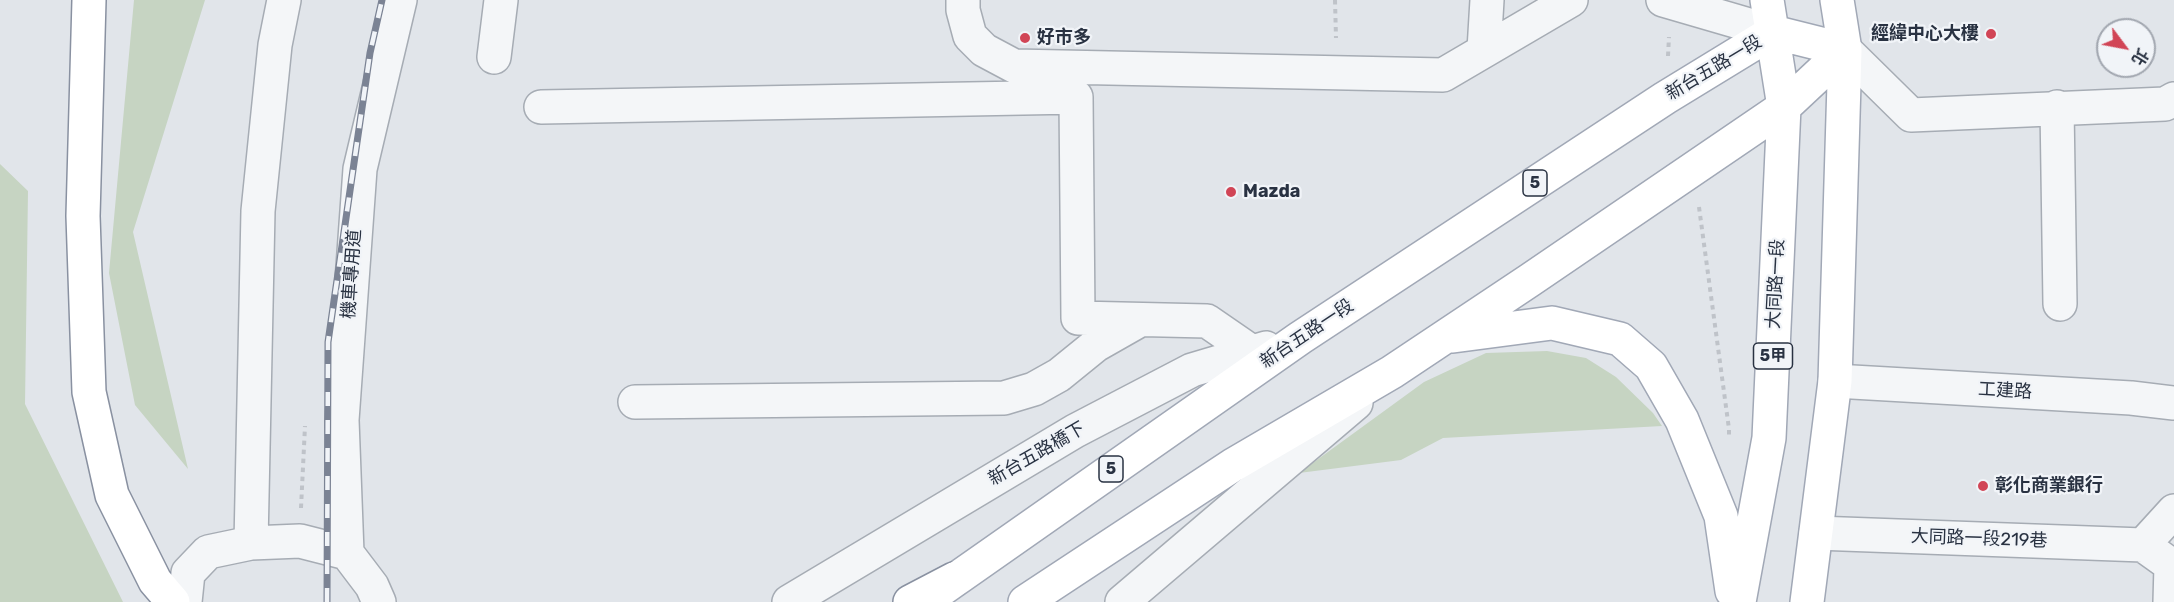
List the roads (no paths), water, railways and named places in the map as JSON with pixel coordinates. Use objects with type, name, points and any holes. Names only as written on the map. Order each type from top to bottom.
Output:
[{"type":"main road","points":[[89,0],[83,216],[89,392],[112,495],[154,581],[173,602]]},
{"type":"main road","name":"大同路一段","points":[[1739,602],[1769,438],[1784,106],[1767,0]]},
{"type":"main road","points":[[1807,602],[1835,381],[1845,50],[1837,0]]},
{"type":"main road","name":"新台五路一段","points":[[923,602],[1300,338],[1665,98],[1773,32],[1845,50]]},
{"type":"main road","points":[[1025,602],[1233,465],[1392,372],[1445,337],[1784,106],[1845,50]]},
{"type":"main road","points":[[1445,337],[1552,323],[1620,339],[1651,366],[1682,420],[1721,516],[1734,602]]},
{"type":"main road","points":[[910,602],[954,579]]},
{"type":"street","points":[[251,543],[258,211],[275,45],[284,0]]},
{"type":"street","name":"機車專用道","points":[[347,553],[342,420],[360,169],[400,0]]},
{"type":"street","points":[[494,57],[501,0]]},
{"type":"street","points":[[963,0],[963,10],[970,36],[984,50],[1014,66],[1443,75],[1571,0]]},
{"type":"street","points":[[1485,50],[1487,0]]},
{"type":"street","points":[[1667,2],[1773,32]]},
{"type":"street","points":[[1845,50],[1911,115],[2165,104],[2174,99]]},
{"type":"street","points":[[541,107],[1076,98],[1078,318],[1207,321],[1252,352]]},
{"type":"street","points":[[2057,107],[2060,304]]},
{"type":"street","points":[[635,402],[1004,398],[1034,389],[1059,375],[1096,345],[1142,320]]},
{"type":"street","name":"新台五路橋下","points":[[789,602],[1074,431],[1192,370],[1300,338]]},
{"type":"street","points":[[1122,602],[1392,372]]},
{"type":"street","name":"工建路","points":[[1835,381],[2131,398],[2174,403]]},
{"type":"street","points":[[2170,602],[2171,565],[2143,545],[2174,511]]},
{"type":"street","name":"大同路一段219巷","points":[[1815,533],[2143,545]]},
{"type":"street","points":[[185,602],[188,573],[208,552],[251,543],[300,541],[347,553],[374,597]]},
{"type":"railway","points":[[327,602],[328,342],[370,53],[382,0]]},
{"type":"place","name":"經緯中心大樓","points":[[1991,34]]},
{"type":"place","name":"好市多","points":[[1025,38]]},
{"type":"place","name":"Mazda","points":[[1231,192]]},
{"type":"place","name":"彰化商業銀行","points":[[1983,486]]}]
